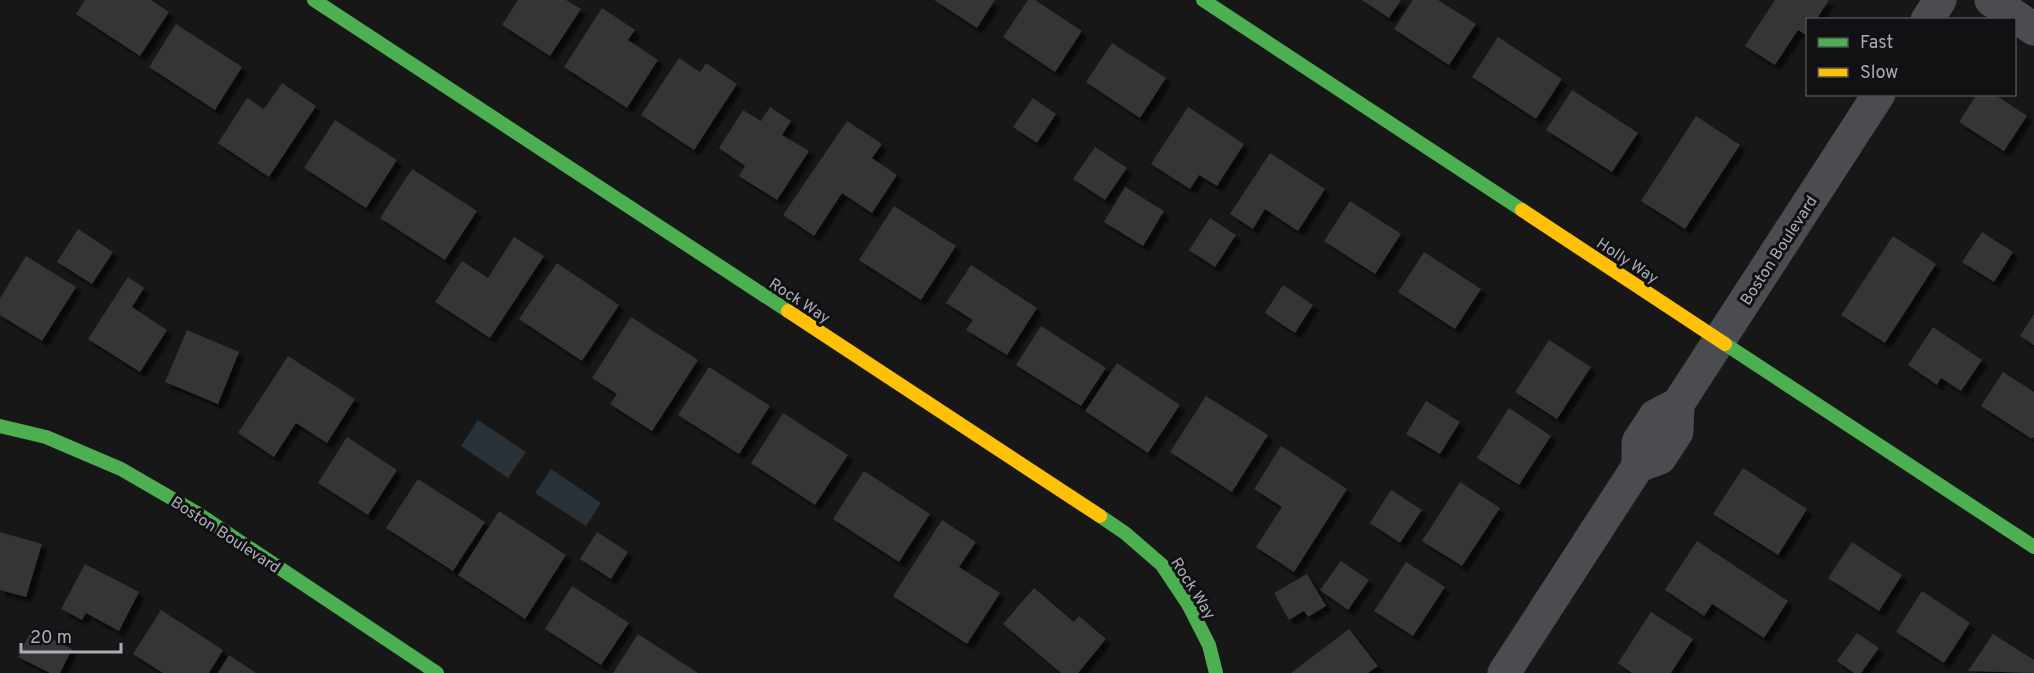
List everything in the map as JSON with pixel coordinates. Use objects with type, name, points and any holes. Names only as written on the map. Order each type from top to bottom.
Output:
[{"type":"street","name":"Rock Way","points":[[314,0],[1125,533],[1162,565],[1188,604],[1209,645],[1216,673]]},
{"type":"street","name":"Holly Way","points":[[1203,0],[2034,547]]},
{"type":"street","points":[[1928,18],[1940,0]]},
{"type":"street","points":[[1991,0],[2034,29]]},
{"type":"street","name":"Boston Boulevard","points":[[1504,673],[1638,466],[1638,442],[1655,416],[1678,404],[1878,96]]},
{"type":"street","name":"Boston Boulevard","points":[[0,426],[46,437],[121,469],[197,513],[437,673]]},
{"type":"shaded area","points":[[478,420],[526,452],[508,478],[461,446]]},
{"type":"shaded area","points":[[551,469],[601,503],[586,526],[535,493]]},
{"type":"building","points":[[85,0],[151,0],[169,12],[140,56],[76,14]]},
{"type":"building","points":[[518,0],[566,0],[581,9],[550,56],[502,25]]},
{"type":"building","points":[[934,0],[995,0],[977,28]]},
{"type":"building","points":[[1028,0],[1035,0],[1082,31],[1055,72],[1003,37]]},
{"type":"building","points":[[1362,0],[1401,0],[1389,18]]},
{"type":"building","points":[[1413,0],[1438,0],[1476,24],[1449,65],[1394,29]]},
{"type":"building","points":[[1775,0],[1829,0],[1817,18],[1806,18],[1806,35],[1798,30],[1775,65],[1745,46]]},
{"type":"building","points":[[602,8],[635,30],[628,40],[658,60],[627,108],[564,67]]},
{"type":"building","points":[[176,24],[242,67],[215,110],[149,67]]},
{"type":"building","points":[[1498,37],[1562,79],[1536,119],[1472,77]]},
{"type":"building","points":[[1112,43],[1166,78],[1140,118],[1086,82]]},
{"type":"building","points":[[679,58],[700,72],[706,63],[737,84],[694,150],[641,115]]},
{"type":"building","points":[[282,83],[316,106],[269,177],[218,143],[247,98],[264,109]]},
{"type":"building","points":[[1572,90],[1638,133],[1612,172],[1546,130]]},
{"type":"building","points":[[1976,96],[1997,96],[2027,116],[2004,151],[1959,122]]},
{"type":"building","points":[[1033,98],[1056,114],[1037,143],[1013,127]]},
{"type":"building","points":[[770,107],[791,121],[782,135],[809,151],[777,200],[739,176],[745,166],[719,148],[743,110],[761,121]]},
{"type":"building","points":[[1188,107],[1244,144],[1217,186],[1199,175],[1190,189],[1151,164]]},
{"type":"building","points":[[1696,116],[1740,145],[1685,229],[1641,201]]},
{"type":"building","points":[[335,120],[397,160],[366,208],[304,168]]},
{"type":"building","points":[[847,121],[882,144],[872,158],[897,175],[872,213],[842,193],[814,236],[783,215]]},
{"type":"building","points":[[1095,147],[1127,168],[1105,200],[1073,179]]},
{"type":"building","points":[[1270,153],[1325,189],[1298,231],[1265,209],[1253,229],[1230,214]]},
{"type":"building","points":[[412,169],[477,211],[445,260],[380,218]]},
{"type":"building","points":[[1125,187],[1164,211],[1143,246],[1104,222]]},
{"type":"building","points":[[1350,201],[1401,234],[1375,274],[1324,241]]},
{"type":"building","points":[[894,206],[956,246],[921,300],[859,260]]},
{"type":"building","points":[[1210,218],[1236,235],[1215,267],[1189,250]]},
{"type":"building","points":[[78,229],[113,252],[92,284],[57,262]]},
{"type":"building","points":[[1982,232],[2013,252],[1994,282],[1962,262]]},
{"type":"building","points":[[1893,236],[1936,264],[1885,343],[1841,315]]},
{"type":"building","points":[[514,237],[544,256],[490,338],[435,302],[462,261],[488,278]]},
{"type":"building","points":[[1424,252],[1481,289],[1455,329],[1398,292]]},
{"type":"building","points":[[26,256],[76,287],[42,341],[0,315],[0,298]]},
{"type":"building","points":[[557,263],[619,305],[582,361],[519,319]]},
{"type":"building","points":[[971,265],[1037,308],[1007,355],[966,330],[973,320],[946,303]]},
{"type":"building","points":[[128,277],[144,288],[132,307],[167,330],[140,372],[88,339]]},
{"type":"building","points":[[1283,285],[1313,305],[1295,333],[1265,313]]},
{"type":"building","points":[[2034,314],[2034,345],[2020,336]]},
{"type":"building","points":[[631,317],[698,360],[652,431],[610,404],[617,394],[592,378]]},
{"type":"building","points":[[1041,326],[1106,368],[1081,406],[1016,365]]},
{"type":"building","points":[[1933,327],[1982,360],[1961,391],[1941,378],[1937,385],[1908,365]]},
{"type":"building","points":[[187,330],[239,352],[218,404],[165,382]]},
{"type":"building","points":[[1549,340],[1591,367],[1557,419],[1515,392]]},
{"type":"building","points":[[288,356],[355,399],[327,443],[296,423],[274,457],[238,433]]},
{"type":"building","points":[[1117,363],[1180,405],[1148,453],[1085,411]]},
{"type":"building","points":[[709,367],[770,406],[739,454],[678,415]]},
{"type":"building","points":[[2003,372],[2034,392],[2034,437],[2032,439],[1981,406]]},
{"type":"building","points":[[1206,396],[1268,435],[1232,492],[1170,452]]},
{"type":"building","points":[[1426,401],[1460,422],[1440,454],[1406,434]]},
{"type":"building","points":[[1509,408],[1551,436],[1519,485],[1477,458]]},
{"type":"building","points":[[783,413],[848,455],[815,505],[751,463]]},
{"type":"building","points":[[347,437],[397,470],[368,515],[318,483]]},
{"type":"building","points":[[1281,446],[1347,489],[1294,572],[1256,547],[1282,507],[1254,489]]},
{"type":"building","points":[[1743,468],[1807,509],[1778,555],[1713,514]]},
{"type":"building","points":[[864,471],[930,514],[899,562],[833,519]]},
{"type":"building","points":[[418,479],[485,522],[453,571],[386,528]]},
{"type":"building","points":[[1460,482],[1500,508],[1462,566],[1422,541]]},
{"type":"building","points":[[1391,490],[1422,510],[1400,543],[1370,523]]},
{"type":"building","points":[[499,511],[566,555],[525,619],[458,575]]},
{"type":"building","points":[[942,520],[976,542],[959,567],[1000,593],[967,644],[893,596]]},
{"type":"building","points":[[0,532],[42,544],[26,597],[0,590]]},
{"type":"building","points":[[597,532],[628,552],[611,579],[580,559]]},
{"type":"building","points":[[1697,541],[1788,601],[1764,638],[1712,604],[1704,616],[1665,590]]},
{"type":"building","points":[[1852,542],[1902,575],[1879,611],[1828,578]]},
{"type":"building","points":[[1341,561],[1369,580],[1348,610],[1320,590]]},
{"type":"building","points":[[1406,562],[1445,587],[1413,636],[1374,611]]},
{"type":"building","points":[[85,564],[139,592],[119,631],[86,613],[82,620],[61,609]]},
{"type":"building","points":[[1307,574],[1326,606],[1308,617],[1304,611],[1289,620],[1274,593]]},
{"type":"building","points":[[572,586],[629,623],[601,665],[545,629]]},
{"type":"building","points":[[1034,588],[1074,622],[1079,616],[1106,639],[1078,673],[1061,673],[1003,624]]},
{"type":"building","points":[[1922,591],[1970,623],[1944,663],[1896,632]]},
{"type":"building","points":[[161,610],[223,650],[209,673],[163,673],[133,654]]},
{"type":"building","points":[[1651,612],[1693,639],[1671,673],[1632,673],[1618,663]]},
{"type":"building","points":[[32,629],[72,649],[60,673],[50,673],[18,657]]},
{"type":"building","points":[[1349,629],[1378,666],[1368,673],[1291,673]]},
{"type":"building","points":[[1857,633],[1879,648],[1861,673],[1854,673],[1837,661]]},
{"type":"building","points":[[638,634],[698,673],[613,673]]},
{"type":"building","points":[[1993,634],[2034,660],[2034,673],[1968,671]]},
{"type":"building","points":[[229,655],[256,673],[218,673]]},
{"type":"traffic: fast","points":[[314,0],[788,311]]},
{"type":"traffic: fast","points":[[1203,0],[1522,210]]},
{"type":"traffic: fast","points":[[1725,344],[2034,547]]},
{"type":"traffic: fast","points":[[0,426],[46,437],[121,469],[197,513],[437,673]]},
{"type":"traffic: fast","points":[[1100,516],[1125,533],[1162,565],[1188,604],[1209,645],[1216,673]]},
{"type":"traffic: slow","points":[[1522,210],[1725,344]]},
{"type":"traffic: slow","points":[[788,311],[1100,516]]}]
